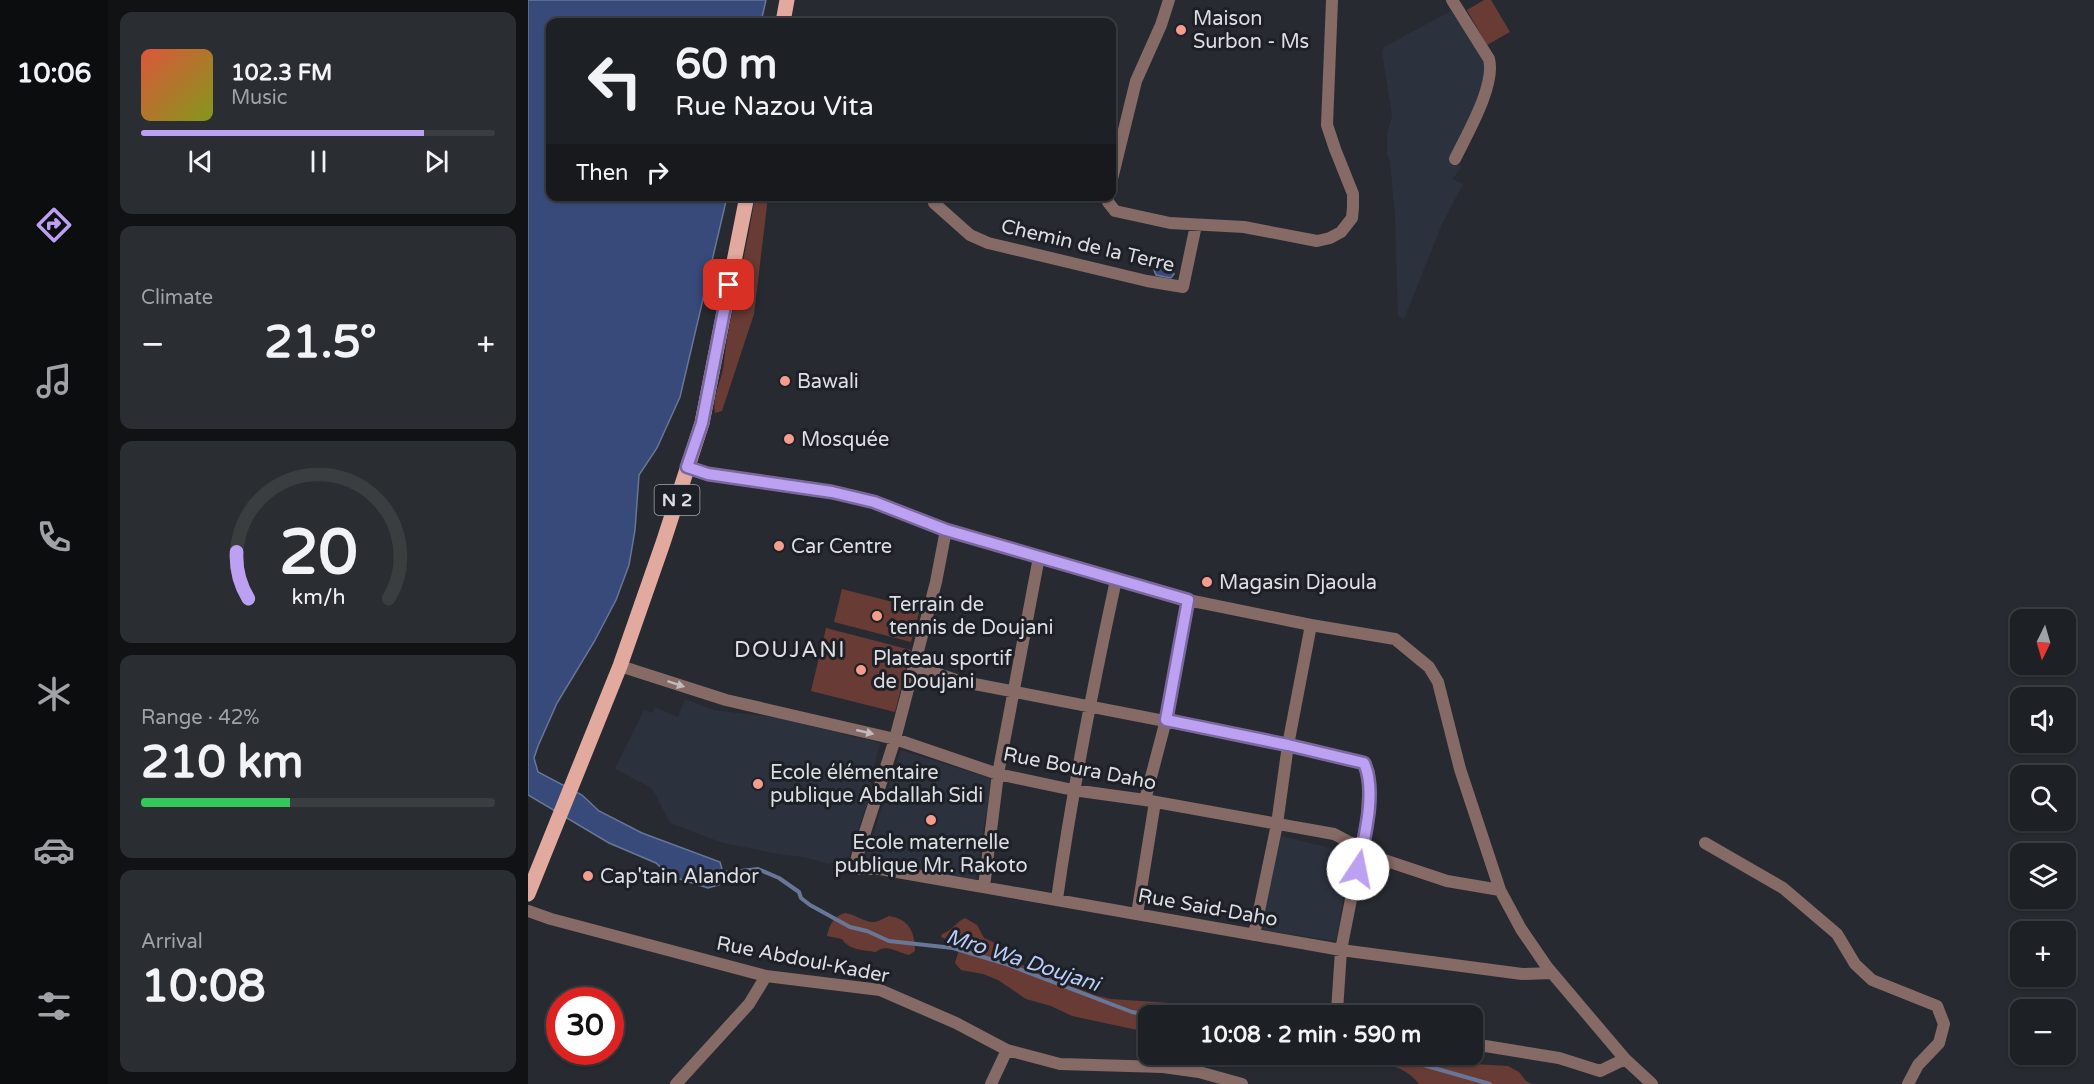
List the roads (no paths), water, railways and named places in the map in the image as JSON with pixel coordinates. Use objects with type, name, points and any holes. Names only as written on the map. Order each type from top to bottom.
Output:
[{"type":"main road","points":[[784,18],[787,0]]},
{"type":"main road","name":"N 2","points":[[528,894],[620,666],[702,423],[746,201]]},
{"type":"street","points":[[1116,163],[1136,81],[1157,36],[1169,0]]},
{"type":"street","points":[[1108,201],[1115,211],[1170,223],[1244,227],[1317,241],[1330,238],[1348,226],[1352,218],[1353,194],[1327,125],[1332,0]]},
{"type":"street","points":[[1452,0],[1491,66],[1487,90],[1455,159]]},
{"type":"street","name":"Chemin de la Terre","points":[[934,202],[970,235],[988,243],[1147,281],[1183,286],[1196,225]]},
{"type":"street","points":[[687,467],[708,474],[832,492],[874,502],[946,530],[1188,600],[1395,639],[1430,667],[1438,682],[1460,769],[1500,890],[1521,929],[1552,973],[1625,1059],[1652,1084]]},
{"type":"street","points":[[895,739],[936,582],[946,530]]},
{"type":"street","points":[[984,887],[999,774],[1039,557]]},
{"type":"street","points":[[1057,899],[1073,790],[1116,580]]},
{"type":"street","points":[[1137,914],[1150,801],[1188,600]]},
{"type":"street","points":[[1254,935],[1277,824],[1288,745],[1311,625]]},
{"type":"street","name":"Rue Boura Daho","points":[[620,666],[726,700],[895,739],[999,774],[1073,790],[1150,801],[1334,834],[1384,860],[1447,881],[1500,890]]},
{"type":"street","points":[[914,666],[959,681],[1166,720],[1364,763],[1369,773],[1370,787],[1362,849],[1341,950],[1337,1005]]},
{"type":"street","name":"Rue Said-Daho","points":[[895,739],[857,857],[856,863],[859,869],[880,869],[1341,950],[1522,974],[1552,973]]},
{"type":"street","points":[[1705,843],[1783,888],[1837,934],[1856,964],[1872,980],[1937,1006],[1944,1024],[1939,1043],[1918,1065],[1908,1084]]},
{"type":"street","name":"Rue Abdoul-Kader","points":[[528,911],[766,976],[879,990],[956,1023],[1007,1050],[1060,1064],[1163,1067],[1199,1072],[1242,1084]]},
{"type":"street","points":[[676,1084],[749,1004],[766,976]]},
{"type":"street","points":[[1483,1046],[1559,1058],[1600,1071],[1625,1059]]},
{"type":"street","points":[[992,1084],[1007,1050]]},
{"type":"water","points":[[528,0],[766,0],[762,18],[546,18],[546,201],[726,201],[680,397],[657,448],[639,475],[635,530],[629,565],[616,600],[557,703],[534,758],[538,772],[582,795],[599,811],[642,833],[720,862],[723,873],[719,885],[708,888],[670,876],[656,863],[609,843],[528,795]]},
{"type":"water","points":[[1157,267],[1172,270],[1174,274],[1171,278],[1156,275],[1154,270]]},
{"type":"waterway","name":"Mro Wa Doujani","points":[[720,871],[723,873],[758,869],[779,878],[799,892],[801,898],[810,905],[850,927],[867,931],[889,941],[953,948],[1003,963],[1138,1013]]},
{"type":"waterway","name":"Mro Wa Doujani","points":[[1423,1065],[1490,1084]]},
{"type":"place","name":"Maison Surbon - Ms","points":[[1181,30]]},
{"type":"place","name":"Bawali","points":[[785,381]]},
{"type":"place","name":"Mosquée","points":[[789,439]]},
{"type":"place","name":"Car Centre","points":[[779,546]]},
{"type":"place","name":"Magasin Djaoula","points":[[1207,582]]},
{"type":"place","name":"Terrain de tennis de Doujani","points":[[877,616]]},
{"type":"place","name":"Plateau sportif de Doujani","points":[[861,670]]},
{"type":"place","name":"Ecole élémentaire publique Abdallah Sidi","points":[[758,784]]},
{"type":"place","name":"Ecole maternelle publique Mr. Rakoto","points":[[931,820]]},
{"type":"place","name":"Cap'tain Alandor","points":[[588,876]]},
{"type":"district","name":"DOUJANI","points":[[790,649]]}]
